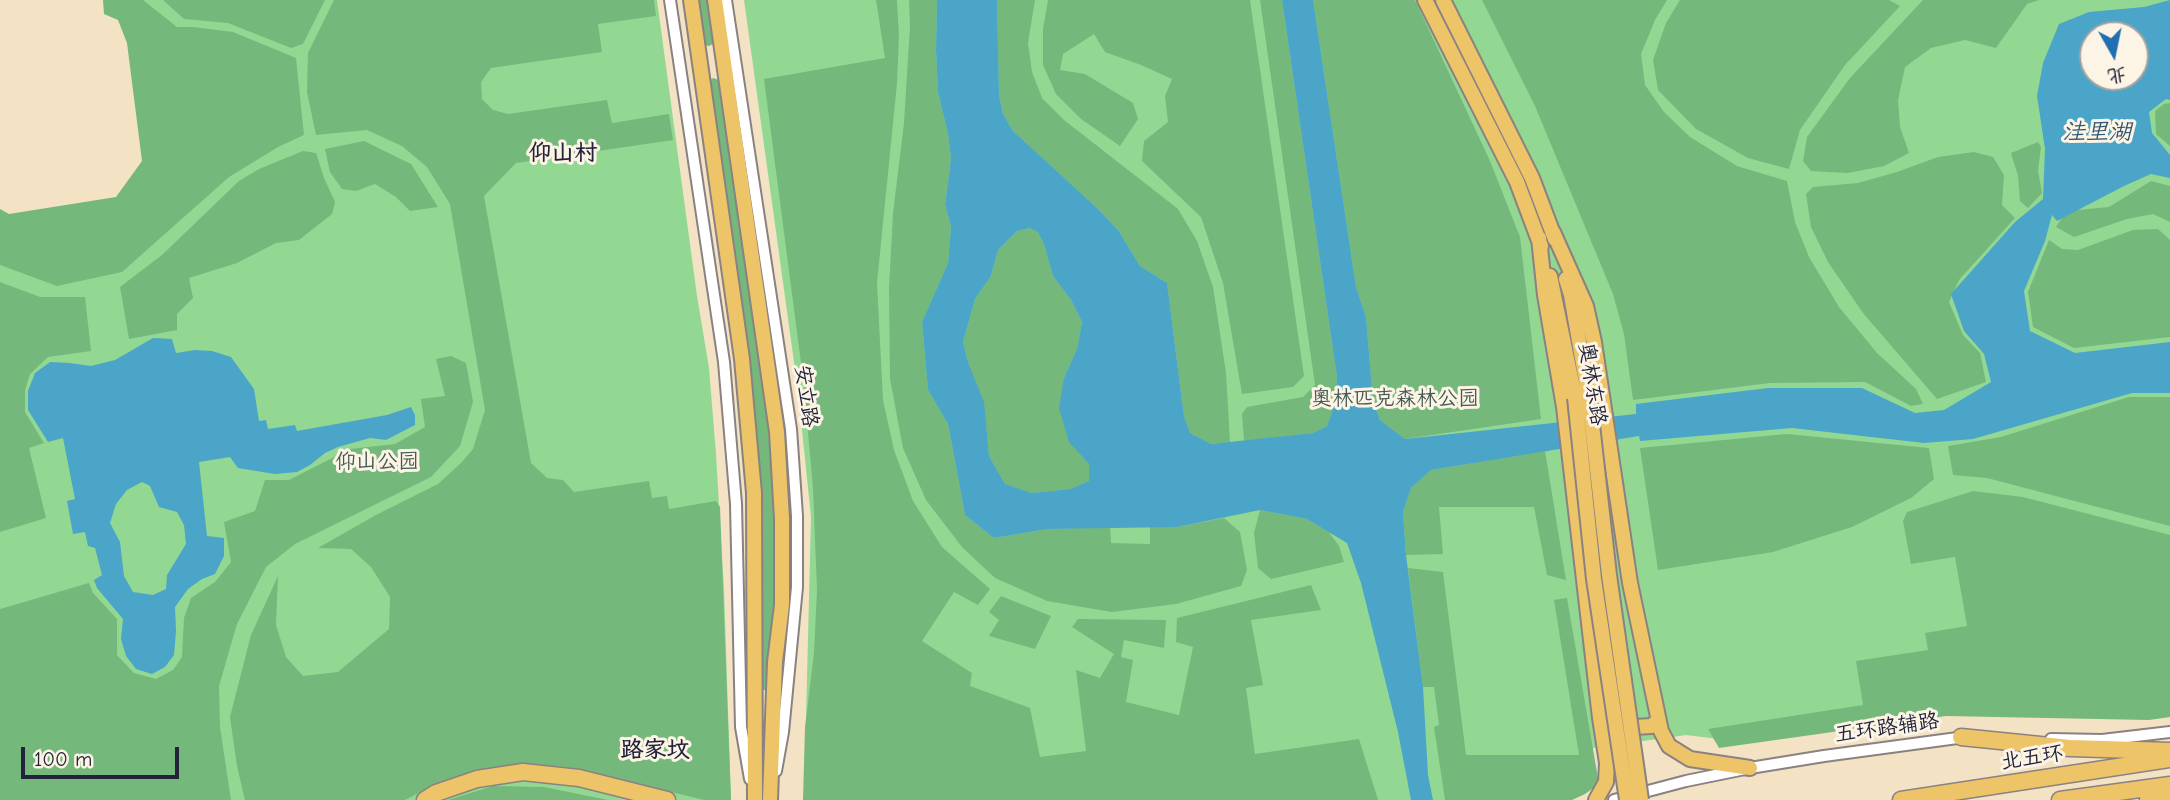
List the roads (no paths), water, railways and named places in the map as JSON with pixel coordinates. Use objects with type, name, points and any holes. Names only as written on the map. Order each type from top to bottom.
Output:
[{"type":"highway","points":[[1961,737],[2070,748],[2170,751]]},
{"type":"highway","name":"北五环","points":[[1901,800],[2170,759]]},
{"type":"highway","points":[[425,800],[436,793],[477,779],[523,772],[579,778],[667,800]]},
{"type":"highway","points":[[2060,800],[2170,785]]},
{"type":"highway","points":[[2148,800],[2170,795]]},
{"type":"main road","points":[[691,0],[743,359],[754,493],[754,800]]},
{"type":"main road","name":"安立路","points":[[715,0],[778,445],[782,519],[782,605],[775,662],[771,800]]},
{"type":"main road","name":"奥林东路","points":[[1425,0],[1546,235],[1571,295],[1576,401],[1594,579],[1627,800]]},
{"type":"main road","name":"奥林东路","points":[[1443,0],[1532,178],[1546,235]]},
{"type":"main road","points":[[1546,235],[1545,295],[1576,401],[1570,450],[1607,763],[1606,782],[1596,800]]},
{"type":"main road","points":[[1546,235],[1586,306],[1604,404],[1630,583],[1658,721],[1668,746],[1690,759],[1749,768]]},
{"type":"main road","name":"奥林东路","points":[[1576,401],[1609,575],[1642,800]]},
{"type":"main road","points":[[1600,718],[1614,728],[1651,726],[1658,721]]},
{"type":"street","points":[[670,0],[724,362],[736,504],[741,727],[754,800]]},
{"type":"street","name":"安立路","points":[[726,0],[791,429],[797,516],[794,622],[783,732],[771,800]]},
{"type":"street","name":"五环路辅路","points":[[1614,800],[1686,780],[1749,768],[1961,737],[2102,740],[2170,732]]},
{"type":"water","name":"洼里湖","points":[[937,0],[997,0],[999,95],[1003,114],[1013,131],[1118,230],[1140,266],[1167,283],[1184,416],[1190,433],[1211,444],[1313,433],[1327,426],[1335,404],[1337,377],[1282,0],[1313,0],[1356,287],[1366,317],[1373,401],[1380,420],[1405,439],[1636,414],[1636,404],[1768,388],[1862,388],[1915,413],[1944,410],[1991,382],[1984,354],[1964,331],[1951,294],[2015,222],[2043,199],[2045,149],[2037,96],[2043,63],[2059,24],[2089,12],[2144,7],[2170,0],[2170,100],[2166,99],[2149,112],[2152,133],[2170,155],[2170,178],[2151,174],[2057,221],[2052,215],[2045,241],[2024,291],[2030,331],[2075,353],[2170,342],[2170,393],[2132,393],[1973,439],[1924,443],[1792,428],[1640,441],[1639,436],[1431,470],[1411,488],[1403,512],[1423,687],[1428,775],[1433,800],[1411,800],[1398,732],[1361,583],[1347,543],[1307,519],[1260,510],[1177,527],[1047,529],[994,538],[965,515],[948,424],[928,390],[922,322],[948,263],[951,226],[945,205],[951,159],[938,92]],"holes":[[[1030,228],[1038,232],[1053,276],[1071,300],[1082,322],[1077,349],[1064,378],[1059,408],[1069,442],[1089,464],[1089,481],[1070,489],[1032,493],[1005,484],[989,456],[984,402],[963,342],[975,299],[991,276],[998,250],[1017,231]]]},
{"type":"water","points":[[153,338],[172,339],[176,353],[212,351],[231,357],[254,389],[259,421],[266,420],[268,429],[295,425],[297,431],[387,415],[411,407],[415,415],[415,425],[386,440],[370,438],[338,447],[297,472],[275,474],[238,468],[230,457],[199,462],[207,536],[224,538],[224,556],[215,574],[188,589],[175,607],[174,655],[165,667],[152,674],[136,669],[126,656],[121,639],[123,619],[97,588],[94,580],[102,575],[95,548],[88,546],[85,532],[73,534],[67,501],[75,499],[63,438],[48,442],[28,410],[28,391],[35,373],[50,362],[91,366],[115,360]],"holes":[[[142,482],[150,486],[159,507],[177,512],[184,525],[186,544],[167,575],[166,589],[153,595],[133,592],[124,576],[120,542],[110,523],[116,504],[127,490]]]},
{"type":"district","name":"仰山村","points":[[563,153]]},
{"type":"district","name":"路家坟","points":[[655,750]]},
{"type":"park label","name":"奥林匹克森林公园","points":[[1395,399]]},
{"type":"park label","name":"仰山公园","points":[[377,462]]}]
